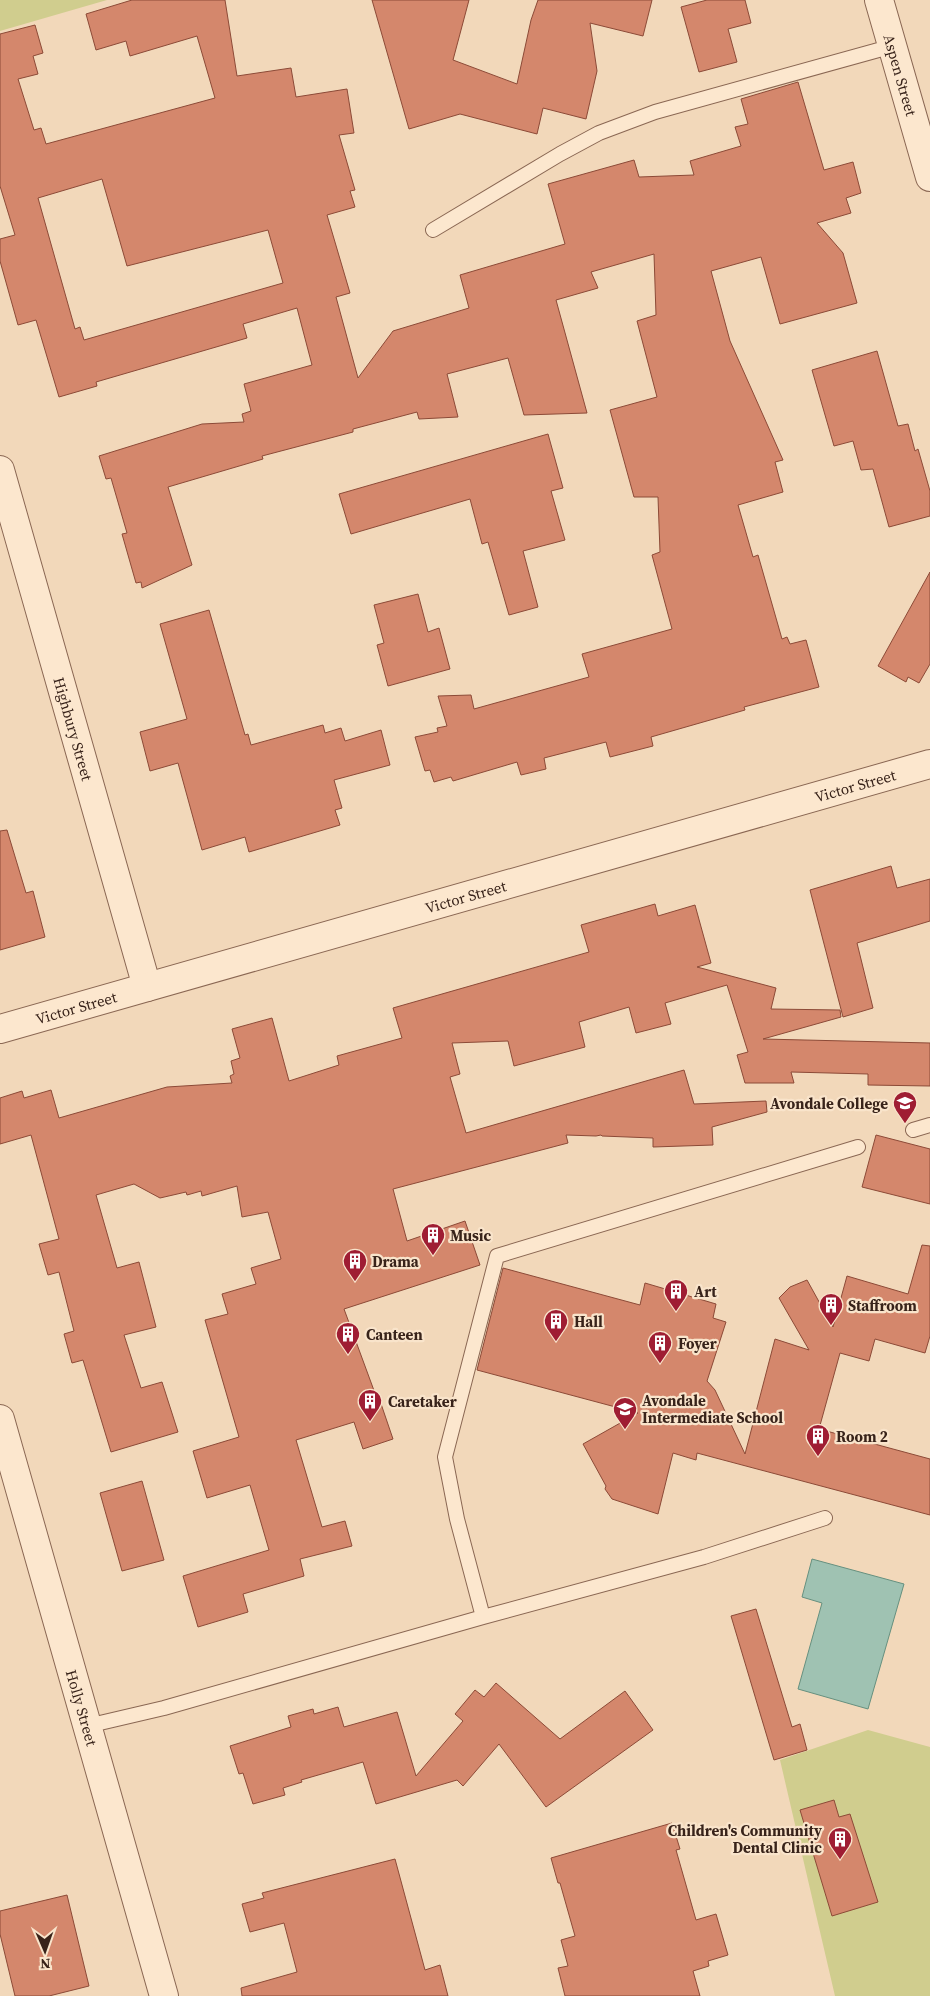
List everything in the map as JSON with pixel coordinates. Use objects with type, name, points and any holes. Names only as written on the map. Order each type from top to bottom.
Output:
[{"type":"street","name":"Aspen Street","points":[[879,0],[930,177]]},
{"type":"street","name":"Highbury Street","points":[[0,470],[147,987]]},
{"type":"street","name":"Victor Street","points":[[0,1029],[930,764]]},
{"type":"street","name":"Holly Street","points":[[0,1419],[164,1996]]},
{"type":"lane","points":[[433,230],[560,154],[599,133],[655,112],[893,46]]},
{"type":"lane","points":[[913,1130],[930,1125]]},
{"type":"lane","points":[[483,1617],[457,1519],[445,1457],[497,1256],[858,1147]]},
{"type":"lane","points":[[87,1726],[164,1708],[483,1617],[704,1557],[826,1518]]},
{"type":"shaded area","points":[[0,0],[107,0],[0,31]]},
{"type":"shaded area","points":[[812,1559],[904,1584],[868,1709],[798,1689],[822,1603],[802,1597]]},
{"type":"shaded area","points":[[868,1730],[930,1747],[930,1996],[835,1996],[780,1760]]},
{"type":"building","points":[[132,0],[225,0],[237,76],[291,68],[296,97],[347,89],[354,133],[339,135],[355,190],[350,191],[355,207],[327,215],[350,293],[336,297],[358,378],[393,331],[469,308],[460,275],[565,244],[548,184],[634,160],[639,177],[694,175],[690,161],[741,146],[735,127],[748,124],[741,99],[798,82],[824,170],[853,162],[861,193],[846,198],[851,213],[817,223],[843,253],[857,303],[780,324],[761,257],[711,271],[730,341],[783,460],[775,462],[783,492],[738,505],[753,557],[758,555],[782,639],[787,637],[790,644],[806,640],[819,687],[744,707],[745,710],[651,737],[653,746],[610,757],[606,742],[544,758],[546,769],[521,775],[517,762],[453,781],[451,777],[434,782],[430,770],[425,771],[415,737],[438,732],[437,728],[447,726],[438,696],[471,695],[474,709],[589,677],[582,654],[672,629],[652,555],[660,552],[658,497],[634,497],[610,410],[657,397],[637,321],[656,315],[654,254],[591,272],[598,288],[556,300],[587,413],[524,415],[508,358],[447,374],[458,417],[419,419],[417,412],[353,429],[353,432],[262,456],[263,459],[168,487],[192,565],[142,588],[141,582],[136,583],[122,534],[127,533],[111,478],[106,479],[99,456],[202,424],[244,422],[242,414],[251,411],[244,384],[312,365],[297,308],[243,324],[247,338],[96,382],[97,386],[59,397],[36,320],[18,325],[0,261],[0,239],[15,235],[0,186],[0,34],[35,25],[43,53],[33,56],[38,74],[18,79],[34,130],[41,128],[46,144],[215,98],[197,36],[130,56],[126,41],[96,50],[86,14]],"holes":[[[102,179],[127,266],[268,230],[283,283],[84,340],[80,327],[75,329],[38,198]]]},
{"type":"building","points":[[372,0],[469,0],[453,60],[517,84],[531,20],[538,0],[652,0],[643,36],[590,23],[597,71],[586,119],[543,108],[537,134],[460,114],[409,129]]},
{"type":"building","points":[[707,0],[745,0],[751,23],[728,29],[737,62],[699,72],[681,7]]},
{"type":"building","points":[[877,351],[898,426],[908,424],[915,451],[918,449],[930,491],[930,516],[889,527],[873,469],[861,470],[853,441],[834,446],[812,370]]},
{"type":"building","points":[[548,434],[563,488],[551,491],[565,540],[523,551],[538,607],[509,615],[488,542],[482,544],[470,499],[351,534],[339,494]]},
{"type":"building","points":[[930,572],[930,664],[919,683],[908,677],[906,682],[878,666]]},
{"type":"building","points":[[418,594],[428,632],[439,628],[450,669],[388,686],[377,645],[384,643],[374,605]]},
{"type":"building","points":[[209,610],[245,735],[248,734],[251,745],[323,725],[325,733],[341,728],[345,741],[381,730],[390,765],[334,780],[342,808],[335,810],[340,825],[249,852],[245,837],[202,850],[178,763],[150,771],[140,732],[187,719],[160,624]]},
{"type":"building","points":[[7,830],[26,893],[33,891],[45,937],[0,950],[0,831]]},
{"type":"building","points":[[891,866],[897,888],[930,879],[930,921],[857,943],[873,1008],[843,1017],[810,890]]},
{"type":"building","points":[[655,904],[658,916],[695,905],[711,963],[697,967],[776,988],[771,1009],[840,1010],[841,1017],[763,1039],[930,1043],[930,1086],[868,1085],[868,1074],[791,1072],[794,1083],[745,1083],[737,1055],[748,1052],[727,985],[665,1003],[671,1024],[636,1033],[629,1007],[579,1022],[585,1047],[514,1066],[508,1041],[452,1043],[460,1074],[450,1077],[466,1133],[684,1070],[694,1104],[766,1101],[767,1112],[712,1127],[713,1145],[653,1147],[653,1138],[566,1135],[568,1143],[393,1189],[407,1241],[465,1221],[480,1265],[344,1309],[393,1439],[363,1449],[354,1422],[296,1440],[322,1527],[345,1521],[352,1546],[300,1559],[304,1576],[243,1594],[248,1612],[198,1627],[183,1576],[269,1550],[250,1485],[207,1498],[193,1451],[239,1437],[205,1320],[228,1314],[222,1294],[256,1284],[251,1268],[281,1259],[268,1212],[242,1217],[237,1186],[202,1196],[201,1191],[187,1195],[186,1192],[160,1198],[134,1184],[96,1195],[117,1268],[139,1262],[156,1327],[124,1335],[141,1388],[162,1382],[178,1432],[111,1452],[83,1360],[72,1363],[64,1334],[74,1331],[59,1272],[48,1275],[39,1244],[59,1239],[31,1135],[0,1144],[0,1098],[22,1091],[24,1098],[51,1090],[59,1118],[167,1087],[232,1083],[230,1076],[234,1074],[231,1061],[240,1058],[232,1029],[272,1018],[289,1081],[339,1065],[337,1056],[402,1038],[393,1008],[589,952],[581,925]]},
{"type":"building","points":[[876,1135],[930,1149],[930,1204],[862,1187]]},
{"type":"building","points":[[922,1245],[930,1246],[930,1336],[925,1353],[875,1339],[869,1361],[840,1353],[819,1429],[930,1459],[930,1515],[697,1453],[696,1460],[673,1453],[658,1514],[612,1499],[605,1489],[606,1486],[583,1444],[638,1413],[477,1370],[503,1268],[640,1305],[645,1283],[716,1304],[713,1318],[726,1322],[707,1381],[715,1390],[745,1454],[775,1339],[809,1350],[779,1298],[790,1287],[807,1280],[833,1327],[847,1276],[908,1294]]},
{"type":"building","points":[[142,1481],[164,1560],[122,1571],[100,1493]]},
{"type":"building","points":[[756,1609],[792,1727],[800,1724],[807,1750],[774,1760],[731,1616]]},
{"type":"building","points":[[496,1683],[560,1739],[625,1691],[653,1730],[546,1807],[499,1744],[463,1786],[457,1780],[376,1804],[363,1762],[301,1780],[302,1782],[283,1788],[285,1795],[253,1804],[243,1773],[239,1774],[230,1746],[291,1727],[288,1716],[313,1709],[314,1714],[338,1707],[344,1727],[397,1712],[416,1776],[463,1721],[455,1714],[475,1690],[484,1697]]},
{"type":"building","name":"Children's Community Dental Clinic","points":[[834,1800],[839,1817],[850,1814],[878,1902],[832,1916],[800,1810]]},
{"type":"building","points":[[672,1823],[680,1849],[676,1850],[696,1920],[716,1914],[728,1955],[708,1961],[709,1966],[693,1971],[700,1996],[565,1996],[558,1968],[568,1966],[561,1940],[575,1936],[551,1858]]},
{"type":"building","points":[[395,1859],[425,1970],[440,1965],[448,1996],[242,1996],[241,1988],[297,1972],[284,1923],[250,1932],[242,1904],[264,1898],[262,1893]]},
{"type":"building","points":[[67,1895],[89,1986],[49,1996],[15,1996],[0,1934],[0,1911]]},
{"type":"place","name":"Avondale College","points":[[905,1124]]},
{"type":"place","name":"Music","points":[[433,1256]]},
{"type":"place","name":"Drama","points":[[355,1282]]},
{"type":"place","name":"Art","points":[[676,1312]]},
{"type":"place","name":"Staffroom","points":[[831,1326]]},
{"type":"place","name":"Hall","points":[[556,1342]]},
{"type":"place","name":"Canteen","points":[[348,1355]]},
{"type":"place","name":"Foyer","points":[[660,1364]]},
{"type":"place","name":"Caretaker","points":[[370,1422]]},
{"type":"place","name":"Avondale Intermediate School","points":[[625,1430]]},
{"type":"place","name":"Room 2","points":[[818,1457]]},
{"type":"place","name":"Children's Community Dental Clinic","points":[[840,1860]]}]
